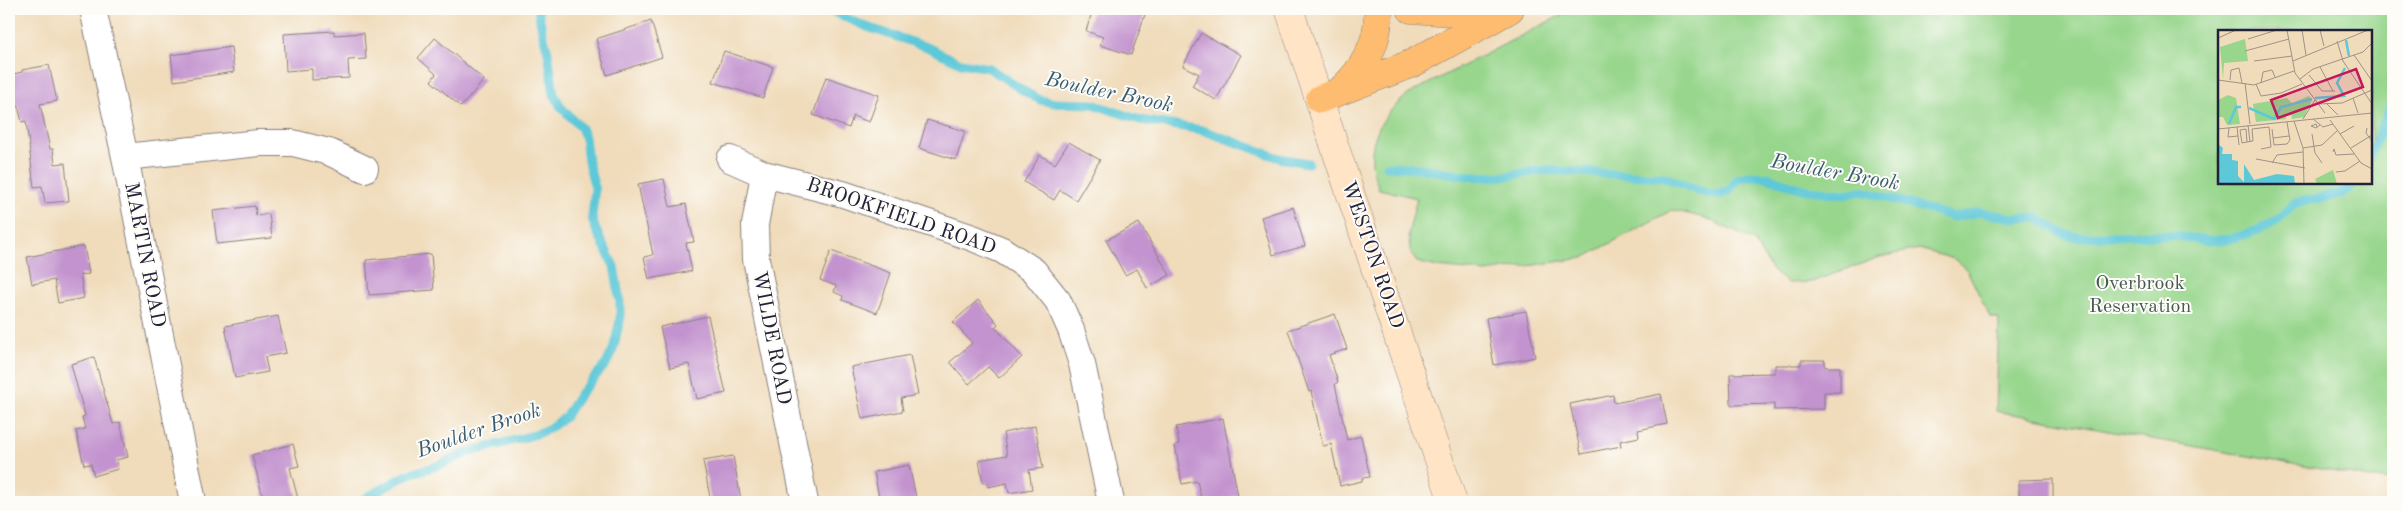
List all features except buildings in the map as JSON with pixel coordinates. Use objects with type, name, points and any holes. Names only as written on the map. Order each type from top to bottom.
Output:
[{"type":"highway","points":[[1329,96],[1362,65],[1374,42],[1378,27],[1378,9]]},
{"type":"highway","points":[[1411,9],[1452,12],[1493,9]]},
{"type":"highway","points":[[1329,96],[1413,63],[1510,9]]},
{"type":"main road","name":"WESTON ROAD","points":[[1289,9],[1329,96],[1453,502]]},
{"type":"street","name":"MARTIN ROAD","points":[[93,9],[125,157],[193,502]]},
{"type":"street","points":[[125,157],[259,144],[293,143],[329,152],[365,169]]},
{"type":"street","name":"BROOKFIELD ROAD","points":[[730,158],[764,174],[843,194],[973,238],[1002,250],[1034,271],[1058,301],[1072,330],[1082,364],[1111,502]]},
{"type":"street","name":"WILDE ROAD","points":[[764,174],[755,225],[756,259],[805,502]]},
{"type":"green space","name":"Overbrook Reservation","points":[[1573,9],[2393,9],[2393,482],[1996,411],[1999,319],[1990,317],[1967,270],[1954,259],[1919,249],[1880,257],[1812,282],[1788,283],[1773,272],[1753,240],[1705,218],[1672,210],[1583,258],[1486,272],[1437,267],[1417,262],[1411,254],[1408,235],[1417,198],[1379,189],[1373,172],[1372,162],[1374,140],[1378,130],[1389,113],[1412,92]]},
{"type":"waterway","name":"Boulder Brook","points":[[358,502],[409,474],[437,466],[467,453],[537,434],[553,426],[565,417],[580,394],[606,364],[613,350],[620,320],[620,302],[614,266],[595,228],[592,217],[595,188],[588,162],[585,137],[581,128],[561,107],[554,94],[548,52],[538,9]]},
{"type":"waterway","name":"Boulder Brook","points":[[826,9],[867,27],[927,47],[961,63],[989,68],[1040,100],[1055,103],[1093,104],[1140,120],[1202,130],[1279,158],[1308,163]]},
{"type":"waterway","name":"Boulder Brook","points":[[2372,151],[2393,101]]},
{"type":"waterway","name":"Boulder Brook","points":[[1387,166],[1419,168],[1475,177],[1507,176],[1544,170],[1664,177],[1702,192],[1718,195],[1730,190],[1737,179],[1750,176],[1767,177],[1802,189],[1847,194],[1860,191],[1954,217],[1980,212],[2013,218],[2038,218],[2062,233],[2074,237],[2145,235],[2178,236],[2207,241],[2230,239],[2256,231],[2278,220],[2295,203],[2341,194],[2353,184]]}]
